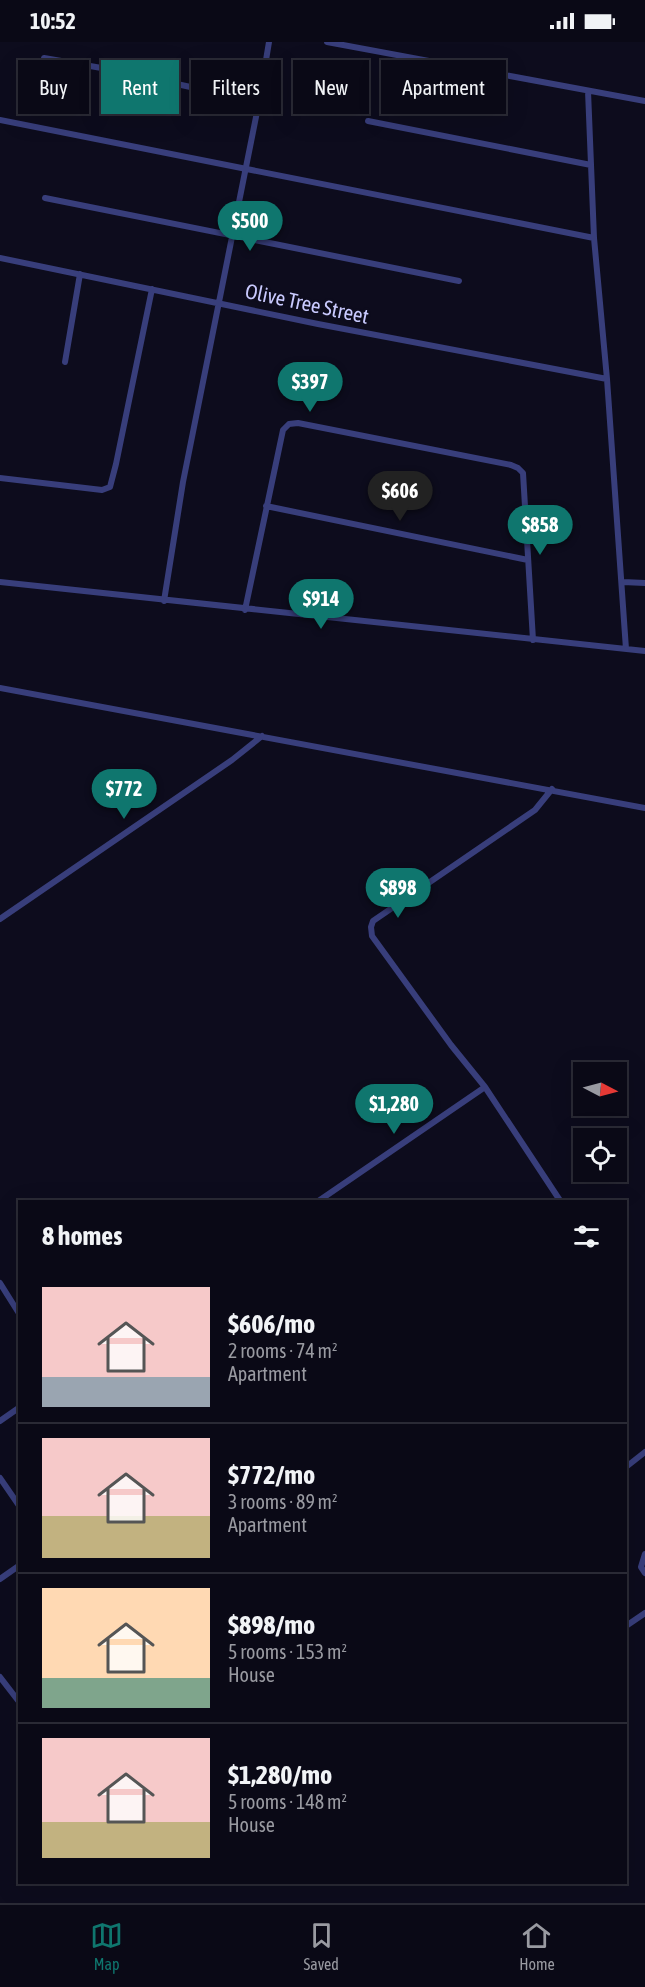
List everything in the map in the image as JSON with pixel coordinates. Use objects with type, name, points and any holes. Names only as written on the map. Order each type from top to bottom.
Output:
[{"type":"street","points":[[266,60],[269,42]]},
{"type":"street","points":[[327,42],[645,101]]},
{"type":"street","points":[[44,58],[191,87]]},
{"type":"street","points":[[588,91],[594,238],[623,582],[626,649]]},
{"type":"street","points":[[164,601],[183,482],[256,114]]},
{"type":"street","points":[[0,120],[594,238]]},
{"type":"street","points":[[368,121],[591,165]]},
{"type":"street","points":[[45,198],[459,281]]},
{"type":"street","name":"Olive Tree Street","points":[[0,258],[607,380]]},
{"type":"street","points":[[65,362],[80,274]]},
{"type":"street","points":[[0,478],[102,490],[110,487],[152,289]]},
{"type":"street","points":[[245,610],[283,430],[289,424],[298,423],[511,465],[522,473],[533,640]]},
{"type":"street","points":[[266,506],[528,560]]},
{"type":"street","points":[[0,582],[645,651]]},
{"type":"street","points":[[623,582],[645,583]]},
{"type":"street","points":[[0,688],[645,808]]},
{"type":"street","points":[[0,919],[248,749],[262,736]]},
{"type":"street","points":[[552,789],[535,810],[373,921],[370,927],[372,936],[451,1045],[485,1087],[560,1200]]},
{"type":"street","points":[[320,1200],[485,1087]]},
{"type":"street","points":[[0,1283],[18,1312]]},
{"type":"street","points":[[0,1421],[18,1408]]},
{"type":"street","points":[[627,1466],[645,1452]]},
{"type":"street","points":[[0,1478],[18,1504]]},
{"type":"street","points":[[645,1554],[641,1567],[645,1572]]},
{"type":"street","points":[[0,1579],[18,1566]]},
{"type":"street","points":[[627,1625],[645,1613]]},
{"type":"street","points":[[0,1677],[18,1700]]}]
